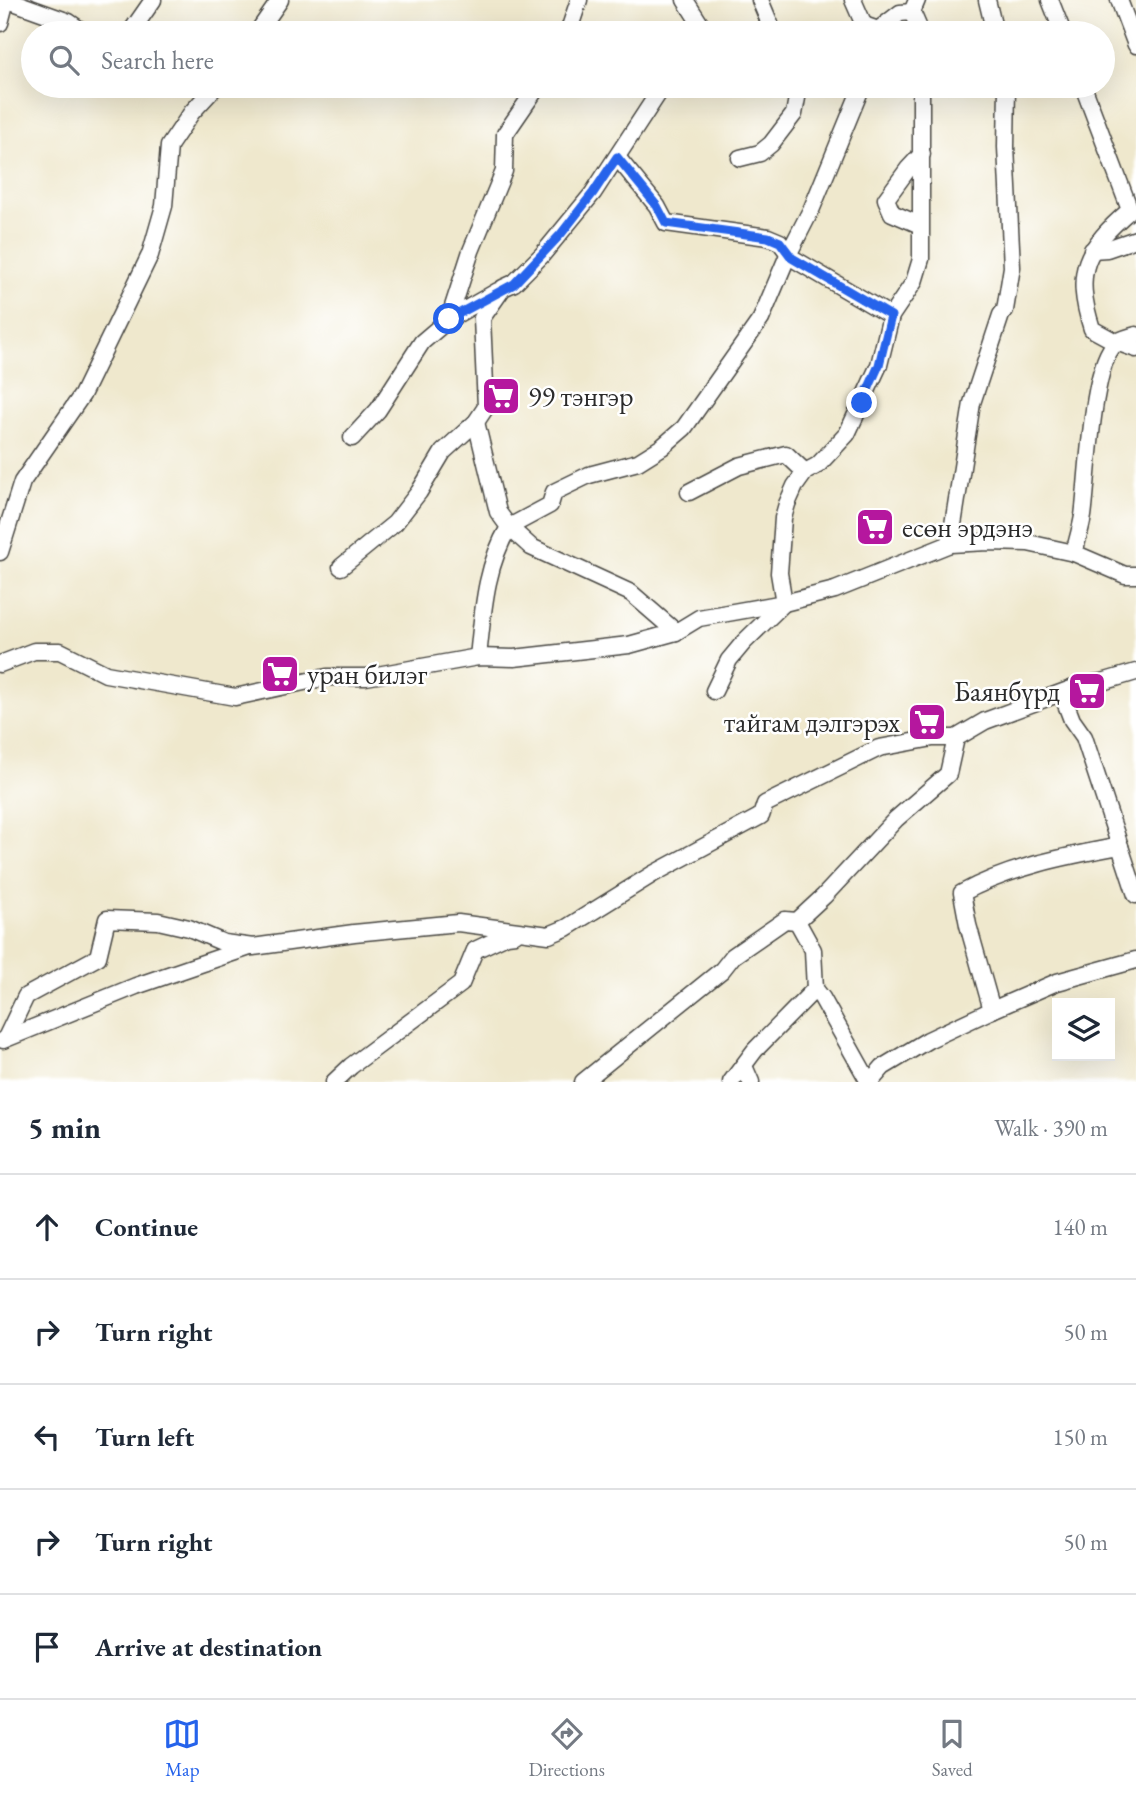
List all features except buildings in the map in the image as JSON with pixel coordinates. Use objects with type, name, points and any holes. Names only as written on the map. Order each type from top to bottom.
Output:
[{"type":"street","points":[[0,23],[7,0],[66,21]]},
{"type":"street","points":[[138,21],[153,0]]},
{"type":"street","points":[[265,21],[280,0]]},
{"type":"street","points":[[572,21],[579,0]]},
{"type":"street","points":[[685,0],[698,21]]},
{"type":"street","points":[[760,0],[766,21]]},
{"type":"street","points":[[853,0],[862,21]]},
{"type":"street","points":[[987,0],[993,21]]},
{"type":"street","points":[[1050,0],[1058,21]]},
{"type":"street","points":[[1119,0],[1136,45]]},
{"type":"street","points":[[891,21],[914,6]]},
{"type":"street","points":[[0,552],[22,482],[82,395],[150,256],[164,206],[169,146],[205,98]]},
{"type":"street","points":[[449,319],[471,251],[504,171],[505,134],[530,98]]},
{"type":"street","points":[[352,438],[378,410],[422,342],[449,319],[514,284],[561,234],[593,193],[655,98]]},
{"type":"street","points":[[740,158],[760,153],[771,144],[794,114],[796,98]]},
{"type":"street","points":[[478,657],[485,594],[499,544],[509,527],[550,505],[554,492],[589,475],[638,462],[662,447],[684,428],[761,319],[788,255],[812,208],[857,98]]},
{"type":"street","points":[[784,603],[779,573],[783,518],[795,486],[805,472],[818,465],[847,434],[879,365],[891,316],[914,282],[921,259],[921,98]]},
{"type":"street","points":[[950,544],[972,403],[1004,310],[1012,267],[1006,147],[1007,98]]},
{"type":"street","points":[[1088,98],[1133,211],[1108,229],[1087,259],[1083,295],[1086,311],[1092,329],[1136,349]]},
{"type":"street","points":[[920,225],[892,213],[886,200],[922,154]]},
{"type":"street","points":[[617,157],[657,206],[666,223],[768,237],[780,242],[788,255],[891,316]]},
{"type":"street","points":[[1093,250],[1107,249],[1136,239]]},
{"type":"street","points":[[341,567],[395,523],[419,492],[443,452],[476,422],[486,407],[482,318],[503,288]]},
{"type":"street","points":[[1074,553],[1083,518],[1100,372],[1105,358],[1116,342],[1136,335]]},
{"type":"street","points":[[476,422],[498,512],[509,527],[531,547],[631,593],[676,632]]},
{"type":"street","points":[[689,492],[739,466],[786,454],[805,472]]},
{"type":"street","points":[[0,664],[34,651],[60,651],[106,674],[235,697],[327,677],[366,677],[478,657],[514,658],[629,645],[676,632],[699,618],[784,603],[835,590],[950,544],[1028,543],[1074,553],[1125,575],[1136,575]]},
{"type":"street","points":[[714,691],[729,660],[784,603]]},
{"type":"street","points":[[3,1040],[136,986],[253,947],[354,933],[458,923],[549,936],[653,874],[761,816],[765,804],[879,748],[933,738],[956,738],[985,721],[1062,694],[1082,684],[1102,682],[1136,671]]},
{"type":"street","points":[[1062,694],[1072,720],[1084,737],[1136,895]]},
{"type":"street","points":[[583,1082],[722,970],[733,956],[785,920],[797,921],[824,896],[896,818],[948,774],[956,738]]},
{"type":"street","points":[[992,1010],[968,925],[962,893],[984,882],[1065,856],[1120,846]]},
{"type":"street","points":[[3,1040],[26,996],[98,957],[107,919],[158,921],[189,928],[225,943],[253,947]]},
{"type":"street","points":[[797,921],[813,950],[814,989],[822,998],[870,1082],[883,1067],[928,1040],[992,1010],[1057,982],[1136,960]]},
{"type":"street","points":[[334,1082],[351,1066],[461,984],[475,950],[507,935],[521,933]]},
{"type":"street","points":[[731,1082],[755,1050],[814,989]]},
{"type":"street","points":[[744,1066],[751,1082]]},
{"type":"place","name":"99 тэнгэр","points":[[501,396]]},
{"type":"place","name":"есөн эрдэнэ","points":[[875,527]]},
{"type":"place","name":"уран билэг","points":[[280,674]]},
{"type":"place","name":"Баянбүрд","points":[[1087,691]]},
{"type":"place","name":"тайгам дэлгэрэх","points":[[927,722]]},
{"type":"route","points":[[449,319],[514,284],[561,234],[617,157],[657,206],[666,223],[768,237],[780,242],[792,258],[891,316],[879,365],[862,403]]}]
